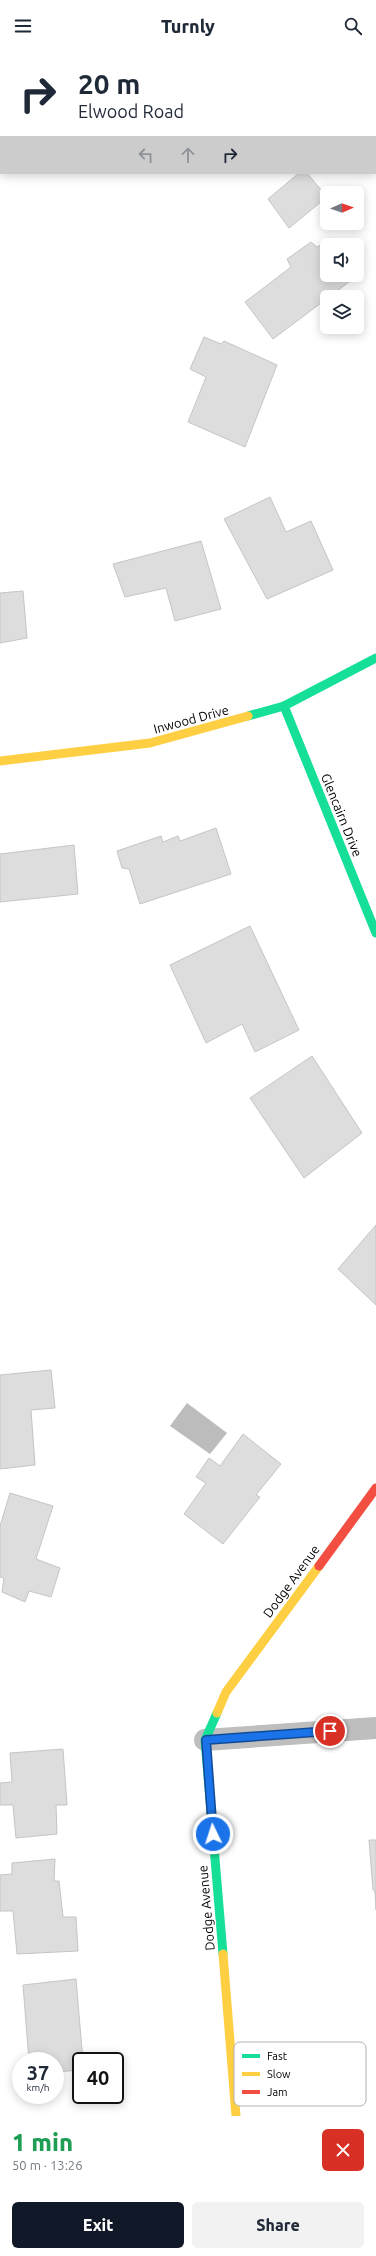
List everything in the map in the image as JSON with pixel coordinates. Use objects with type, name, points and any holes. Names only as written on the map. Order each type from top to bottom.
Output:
[{"type":"street","name":"Inwood Drive","points":[[0,760],[150,743],[284,706],[376,658]]},
{"type":"street","name":"Glencairn Drive","points":[[284,706],[376,933]]},
{"type":"street","name":"Dodge Avenue","points":[[234,2091],[206,1740],[226,1692],[376,1488]]},
{"type":"street","points":[[206,1740],[376,1728]]},
{"type":"street","name":"Dodge Avenue","points":[[235,2106],[236,2116]]},
{"type":"shaded area","points":[[187,1403],[227,1433],[210,1454],[170,1426]]},
{"type":"building","points":[[298,174],[308,174],[320,189],[320,203],[289,228],[268,199]]},
{"type":"building","points":[[311,242],[317,247],[320,245],[320,282],[349,282],[338,290],[320,290],[320,304],[273,339],[245,302],[291,267],[287,259]]},
{"type":"building","points":[[204,337],[221,344],[224,341],[277,365],[245,447],[188,422],[206,377],[190,369]]},
{"type":"building","points":[[270,497],[286,532],[311,521],[333,570],[267,599],[224,519]]},
{"type":"building","points":[[201,541],[221,609],[175,621],[166,588],[125,597],[113,564]]},
{"type":"building","points":[[23,591],[27,638],[0,643],[0,593]]},
{"type":"building","points":[[216,828],[231,874],[140,904],[129,869],[122,868],[117,851],[161,836],[163,842],[178,836],[180,841]]},
{"type":"building","points":[[74,845],[78,894],[0,902],[0,854]]},
{"type":"building","points":[[250,926],[299,1030],[255,1052],[242,1024],[206,1043],[170,965]]},
{"type":"building","points":[[312,1056],[362,1133],[304,1178],[250,1098]]},
{"type":"building","points":[[376,1225],[376,1305],[338,1269]]},
{"type":"building","points":[[51,1370],[55,1408],[31,1410],[35,1465],[0,1469],[0,1375]]},
{"type":"building","points":[[243,1434],[281,1464],[256,1495],[260,1497],[223,1544],[184,1514],[206,1483],[196,1477],[209,1458],[220,1466]]},
{"type":"building","points":[[10,1493],[53,1506],[36,1559],[60,1568],[51,1597],[29,1591],[25,1602],[2,1592],[4,1578],[0,1577],[0,1526]]},
{"type":"building","points":[[63,1749],[67,1805],[56,1805],[57,1834],[16,1838],[13,1805],[0,1805],[0,1783],[12,1782],[10,1753]]},
{"type":"building","points":[[369,1840],[376,1840],[376,1910],[375,1892],[373,1890]]},
{"type":"building","points":[[55,1859],[54,1881],[59,1881],[63,1917],[76,1917],[78,1951],[17,1954],[13,1911],[0,1911],[0,1875],[12,1874],[12,1863]]},
{"type":"building","points":[[76,1979],[82,2052],[72,2052],[72,2071],[64,2071],[64,2052],[28,2052],[23,1985]]},
{"type":"traffic: fast","points":[[248,716],[284,706],[376,658]]},
{"type":"traffic: fast","points":[[284,706],[376,933]]},
{"type":"traffic: fast","points":[[217,1713],[205,1740],[223,1954]]},
{"type":"traffic: slow","points":[[0,761],[150,743],[248,716]]},
{"type":"traffic: slow","points":[[217,1713],[226,1692],[319,1566]]},
{"type":"traffic: slow","points":[[223,1954],[234,2091]]},
{"type":"traffic: slow","points":[[235,2106],[236,2116]]},
{"type":"traffic: jam","points":[[319,1566],[376,1488]]},
{"type":"route","points":[[213,1834],[206,1740],[330,1731]]}]
